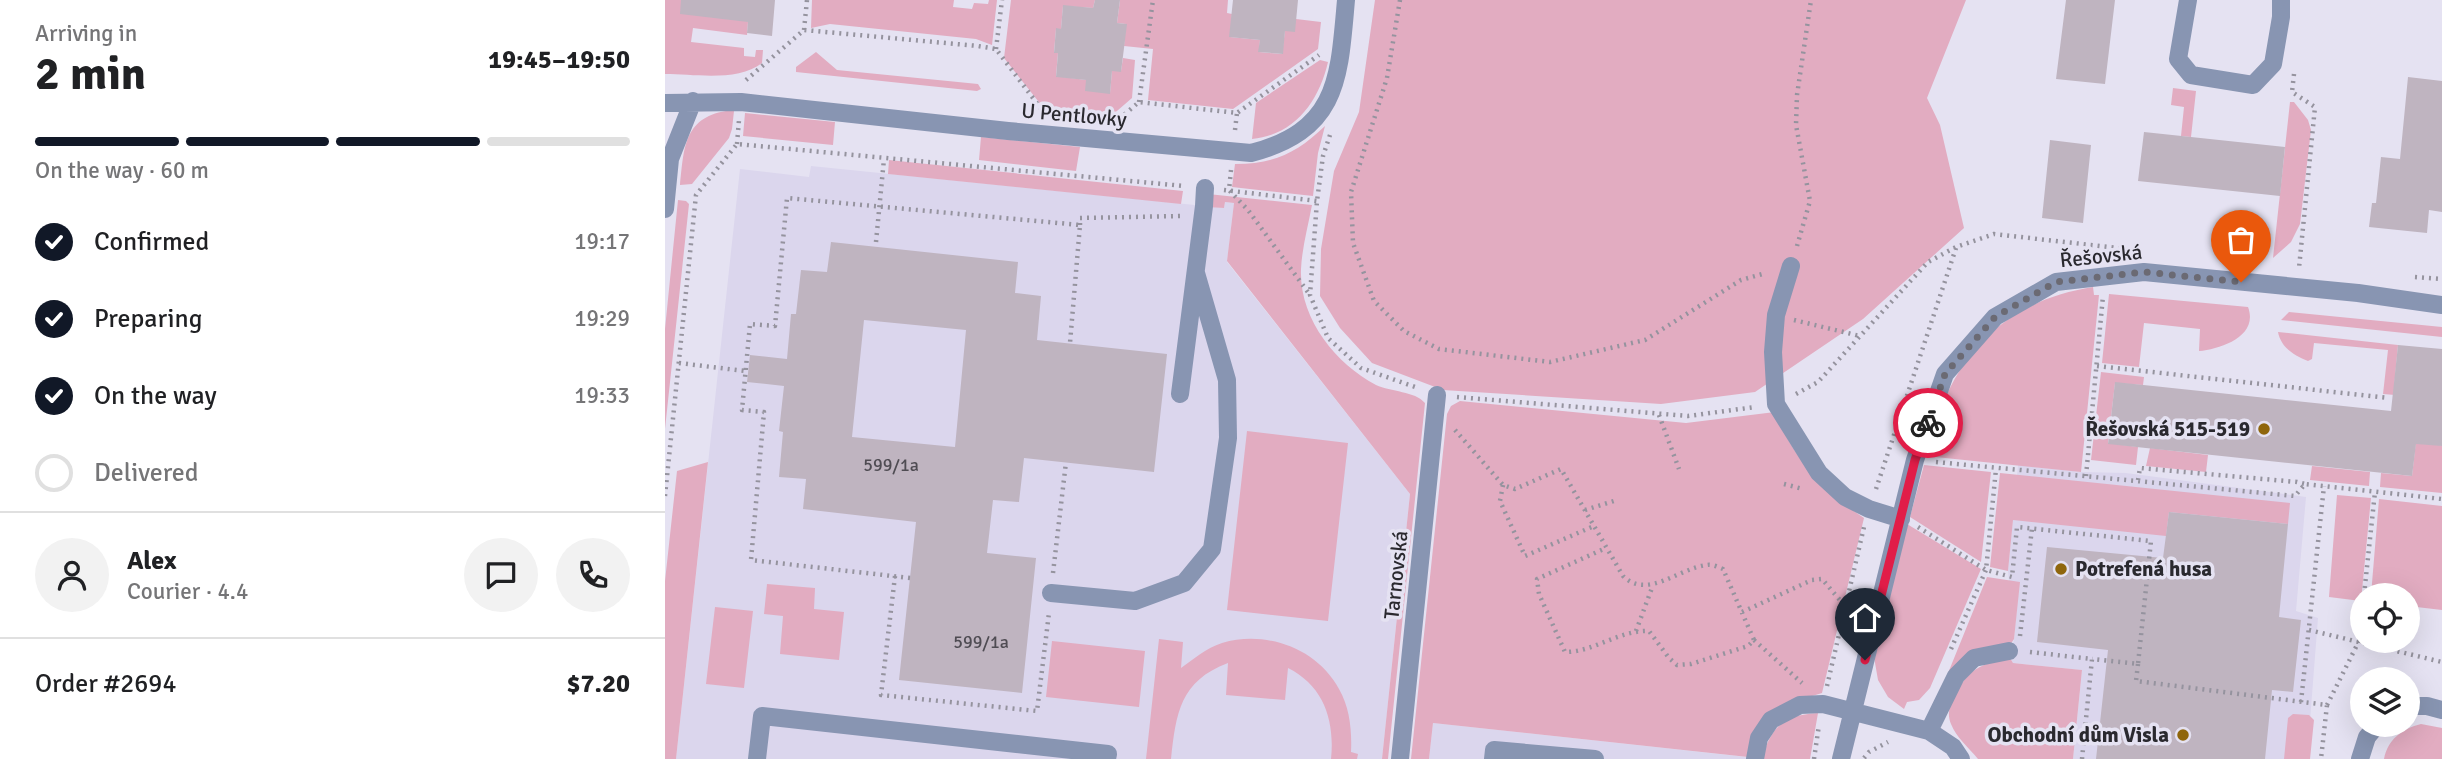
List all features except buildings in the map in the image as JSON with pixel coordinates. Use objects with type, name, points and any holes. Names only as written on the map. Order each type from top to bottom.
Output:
[{"type":"street","name":"U Pentlovky","points":[[665,103],[741,102],[1009,131],[1251,153],[1274,147],[1320,116],[1332,91],[1341,58],[1346,0]]},
{"type":"street","points":[[2188,0],[2178,59],[2191,75],[2253,85],[2273,64],[2281,17],[2281,0]]},
{"type":"street","points":[[665,209],[668,156],[694,101]]},
{"type":"street","points":[[1180,394],[1205,188]]},
{"type":"street","points":[[1791,266],[1776,315],[1773,352],[1776,404],[1819,473],[1845,497],[1869,509],[1901,519]]},
{"type":"street","name":"Řešovská","points":[[1841,759],[1915,460],[1945,374],[1995,317],[2056,282],[2148,272],[2358,293],[2442,305]]},
{"type":"street","points":[[1051,593],[1135,601],[1184,583],[1212,549],[1229,438],[1227,380],[1196,273]]},
{"type":"street","name":"Tarnovská","points":[[1400,759],[1437,395]]},
{"type":"street","points":[[1929,732],[1956,676],[1974,658],[2016,646]]},
{"type":"street","points":[[1755,759],[1759,738],[1771,720],[1825,695],[1852,711],[1929,732],[1952,747],[1961,759]]},
{"type":"street","points":[[2420,706],[2442,710]]},
{"type":"street","points":[[757,759],[762,716],[1108,754],[1107,759]]},
{"type":"street","points":[[2360,759],[2367,737]]},
{"type":"street","points":[[1493,759],[1494,750],[1595,759]]},
{"type":"path","points":[[739,80],[748,80],[804,30],[807,0]]},
{"type":"path","points":[[1002,0],[996,49],[1046,114],[1058,116]]},
{"type":"path","points":[[1117,121],[1139,102],[1153,0]]},
{"type":"path","points":[[1400,0],[1387,78],[1351,192],[1353,243],[1374,301],[1404,331],[1439,349],[1550,362],[1644,340],[1741,281],[1791,266],[1809,201],[1796,125],[1797,95],[1811,0]]},
{"type":"path","points":[[804,30],[996,49]]},
{"type":"path","points":[[1139,102],[1237,113],[1323,52]]},
{"type":"path","points":[[2295,66],[2292,92],[2315,107],[2299,268]]},
{"type":"path","points":[[665,496],[696,195],[737,144],[1229,190],[1317,201],[1310,295]]},
{"type":"path","points":[[876,242],[884,159]]},
{"type":"path","points":[[1229,190],[1248,210],[1310,295],[1328,338],[1361,368],[1437,395],[1659,415],[1688,416],[1776,404],[1818,382],[1929,262],[1956,247],[1869,509],[1825,695],[1814,759]]},
{"type":"path","points":[[910,578],[751,560],[764,412],[742,410],[745,371],[750,324],[775,326],[787,198],[1080,225]]},
{"type":"path","points":[[1070,343],[1080,218],[1203,215]]},
{"type":"path","points":[[2086,476],[2109,247]]},
{"type":"path","points":[[1776,315],[1860,336]]},
{"type":"path","points":[[678,363],[745,371]]},
{"type":"path","points":[[2097,366],[2389,398]]},
{"type":"path","points":[[1437,395],[1456,430],[1503,485],[1515,489],[1561,469],[1606,548],[1630,583],[1641,586],[1653,584],[1709,564],[1723,569],[1754,640],[1806,685]]},
{"type":"path","points":[[1659,415],[1679,469]]},
{"type":"path","points":[[1915,460],[2295,496],[2305,485]]},
{"type":"path","points":[[895,576],[881,695],[1037,711],[1066,462]]},
{"type":"path","points":[[2138,481],[2140,468],[2297,482],[2442,499]]},
{"type":"path","points":[[1949,654],[1986,570],[1996,469]]},
{"type":"path","points":[[1503,485],[1500,501],[1525,556],[1594,526]]},
{"type":"path","points":[[2301,702],[2324,486]]},
{"type":"path","points":[[2365,583],[2375,492]]},
{"type":"path","points":[[1585,510],[1617,500]]},
{"type":"path","points":[[1901,519],[1908,520],[1986,570],[2012,577],[2017,527],[2151,541],[2136,681],[2327,705]]},
{"type":"path","points":[[2032,528],[2016,646],[2138,664]]},
{"type":"path","points":[[1606,548],[1537,579],[1539,594],[1565,652],[1579,652],[1636,631],[1649,631],[1677,665],[1691,664],[1748,646],[1754,640]]},
{"type":"path","points":[[1742,612],[1812,580],[1822,579],[1846,606]]},
{"type":"path","points":[[1636,631],[1653,584]]},
{"type":"path","points":[[2309,630],[2350,639]]},
{"type":"path","points":[[2321,759],[2327,705],[2353,653]]},
{"type":"path","points":[[2406,653],[2442,662]]},
{"type":"path","points":[[2082,759],[2092,659]]},
{"type":"path","points":[[1817,686],[1825,695]]},
{"type":"shaded area","points":[[665,0],[720,0],[748,22],[747,35],[693,28],[691,42],[744,48],[744,56],[755,57],[756,50],[763,50],[762,63],[741,73],[729,75],[665,74]]},
{"type":"shaded area","points":[[812,0],[954,0],[953,7],[972,9],[974,3],[988,4],[989,0],[997,0],[992,45],[976,39],[830,24],[811,28]]},
{"type":"shaded area","points":[[1011,0],[1095,0],[1093,8],[1063,6],[1061,29],[1056,29],[1056,76],[1086,80],[1110,93],[1112,71],[1121,71],[1123,58],[1135,60],[1132,98],[1110,117],[1052,111],[1042,106],[1004,58]]},
{"type":"shaded area","points":[[1120,0],[1228,0],[1227,13],[1232,14],[1230,37],[1260,40],[1259,52],[1282,54],[1285,31],[1296,19],[1321,22],[1318,49],[1233,109],[1148,100],[1153,49],[1124,46],[1126,24],[1117,23]]},
{"type":"shaded area","points":[[1375,0],[1966,0],[1927,98],[1940,125],[1964,228],[1863,319],[1755,392],[1661,404],[1443,390],[1372,363],[1340,328],[1320,296],[1321,249],[1334,171],[1359,112]]},
{"type":"shaded area","points":[[816,52],[837,70],[978,84],[981,89],[977,91],[796,72],[796,67]]},
{"type":"shaded area","points":[[1320,60],[1328,62],[1324,76],[1303,114],[1281,131],[1252,139],[1256,103]]},
{"type":"shaded area","points":[[2173,88],[2196,91],[2191,137],[2181,136],[2184,107],[2171,105]]},
{"type":"shaded area","points":[[2290,102],[2294,102],[2308,120],[2311,130],[2300,224],[2291,242],[2273,258]]},
{"type":"shaded area","points":[[734,111],[729,138],[692,184],[680,185],[685,148],[694,128],[712,115]]},
{"type":"shaded area","points":[[745,113],[835,122],[833,145],[743,136]]},
{"type":"shaded area","points":[[1325,126],[1318,153],[1313,196],[1232,187],[1235,164],[1262,162],[1284,155],[1305,143]]},
{"type":"shaded area","points":[[981,137],[1080,147],[1076,171],[979,160]]},
{"type":"shaded area","points":[[889,160],[1183,191],[1181,204],[888,174]]},
{"type":"shaded area","points":[[811,166],[1224,208],[1225,202],[1234,203],[1227,262],[1410,494],[1382,759],[676,759],[740,169],[809,177]]},
{"type":"shaded area","points":[[1208,194],[1312,205],[1301,269],[1302,287],[1306,305],[1322,337],[1334,352],[1361,376],[1376,385],[1415,396],[1425,403],[1388,759],[1382,759],[1410,494],[1227,261],[1234,203],[1225,202],[1224,208],[1207,207]]},
{"type":"shaded area","points":[[678,200],[689,204],[665,429],[665,329]]},
{"type":"shaded area","points":[[2093,287],[2094,295],[2099,295],[2081,472],[1926,456],[1947,394],[1959,372],[1988,335],[2025,309],[2068,292]]},
{"type":"shaded area","points":[[2109,294],[2248,307],[2250,317],[2248,326],[2236,339],[2199,351],[2200,329],[2144,323],[2139,367],[2102,363]]},
{"type":"shaded area","points":[[2289,312],[2442,327],[2442,337],[2281,320]]},
{"type":"shaded area","points":[[2278,332],[2398,345],[2394,388],[2442,393],[2439,445],[2442,446],[2442,493],[2380,487],[2381,473],[2412,476],[2419,415],[2394,412],[2395,395],[2383,394],[2388,350],[2314,343],[2312,359],[2308,361],[2285,347]]},
{"type":"shaded area","points":[[2101,372],[2144,377],[2143,385],[2115,383],[2108,443],[2138,447],[2136,465],[2091,460]]},
{"type":"shaded area","points":[[1460,401],[1686,423],[1775,412],[1800,459],[1835,497],[1864,518],[1822,693],[1786,704],[1748,757],[1433,723],[1429,759],[1411,759],[1447,414],[1451,406]]},
{"type":"shaded area","points":[[1247,431],[1348,443],[1328,621],[1227,610]]},
{"type":"shaded area","points":[[2150,448],[2208,455],[2206,472],[2146,466]]},
{"type":"shaded area","points":[[708,462],[676,759],[665,759],[665,581],[677,471]]},
{"type":"shaded area","points":[[1924,465],[1991,472],[1981,562],[1910,517]]},
{"type":"shaded area","points":[[2018,465],[2081,472],[2126,473],[2306,497],[2296,611],[2318,618],[2307,759],[2073,759],[2082,670],[2013,663],[2010,658],[2019,583],[2009,581],[2008,571]]},
{"type":"shaded area","points":[[2312,466],[2370,472],[2369,486],[2310,480]]},
{"type":"shaded area","points":[[2000,473],[2290,503],[2288,524],[2169,512],[2166,536],[2013,520],[2008,571],[1990,567]]},
{"type":"shaded area","points":[[2337,495],[2371,498],[2363,583],[2350,583],[2350,600],[2329,597]]},
{"type":"shaded area","points":[[2379,499],[2442,506],[2442,610],[2420,607],[2420,583],[2372,583]]},
{"type":"shaded area","points":[[1907,524],[1981,569],[1930,688],[1919,700],[1907,702],[1904,709],[1888,697],[1878,680],[1874,657]]},
{"type":"shaded area","points":[[1987,577],[2020,582],[2014,639],[2010,645],[1944,683]]},
{"type":"shaded area","points":[[767,584],[815,588],[814,609],[844,612],[839,660],[780,654],[783,616],[764,614]]},
{"type":"shaded area","points":[[715,607],[753,611],[744,688],[706,684]]},
{"type":"shaded area","points":[[1159,639],[1183,642],[1181,668],[1211,648],[1239,640],[1273,641],[1304,653],[1329,675],[1343,696],[1349,720],[1351,752],[1358,754],[1357,759],[1331,759],[1331,731],[1325,706],[1310,684],[1300,676],[1288,668],[1285,700],[1226,695],[1228,663],[1200,679],[1183,700],[1175,727],[1171,759],[1146,759]]},
{"type":"shaded area","points":[[1052,641],[1145,651],[1139,707],[1046,697]]},
{"type":"shaded area","points":[[2010,658],[2013,663],[2082,670],[2073,759],[1978,759],[1953,729],[1949,710],[1964,680],[1983,665]]},
{"type":"shaded area","points":[[1818,713],[1810,759],[1762,759],[1770,738],[1781,724],[1796,716]]},
{"type":"shaded area","points":[[2293,714],[2309,715],[2314,720],[2310,759],[2284,759],[2288,718]]},
{"type":"shaded area","points":[[1433,723],[1765,759],[1429,759]]},
{"type":"shaded area","points":[[2420,724],[2442,728],[2442,759],[2384,759],[2396,737],[2420,737]]},
{"type":"way so far","points":[[1928,423],[1945,374],[1995,317],[2056,282],[2144,272],[2241,282]]},
{"type":"place","name":"Řešovská 515-519","points":[[2264,429]]},
{"type":"place","name":"Potrefená husa","points":[[2061,569]]},
{"type":"place","name":"Obchodní dům Visla","points":[[2183,735]]},
{"type":"route","points":[[1865,660],[1915,460],[1928,423]]}]
